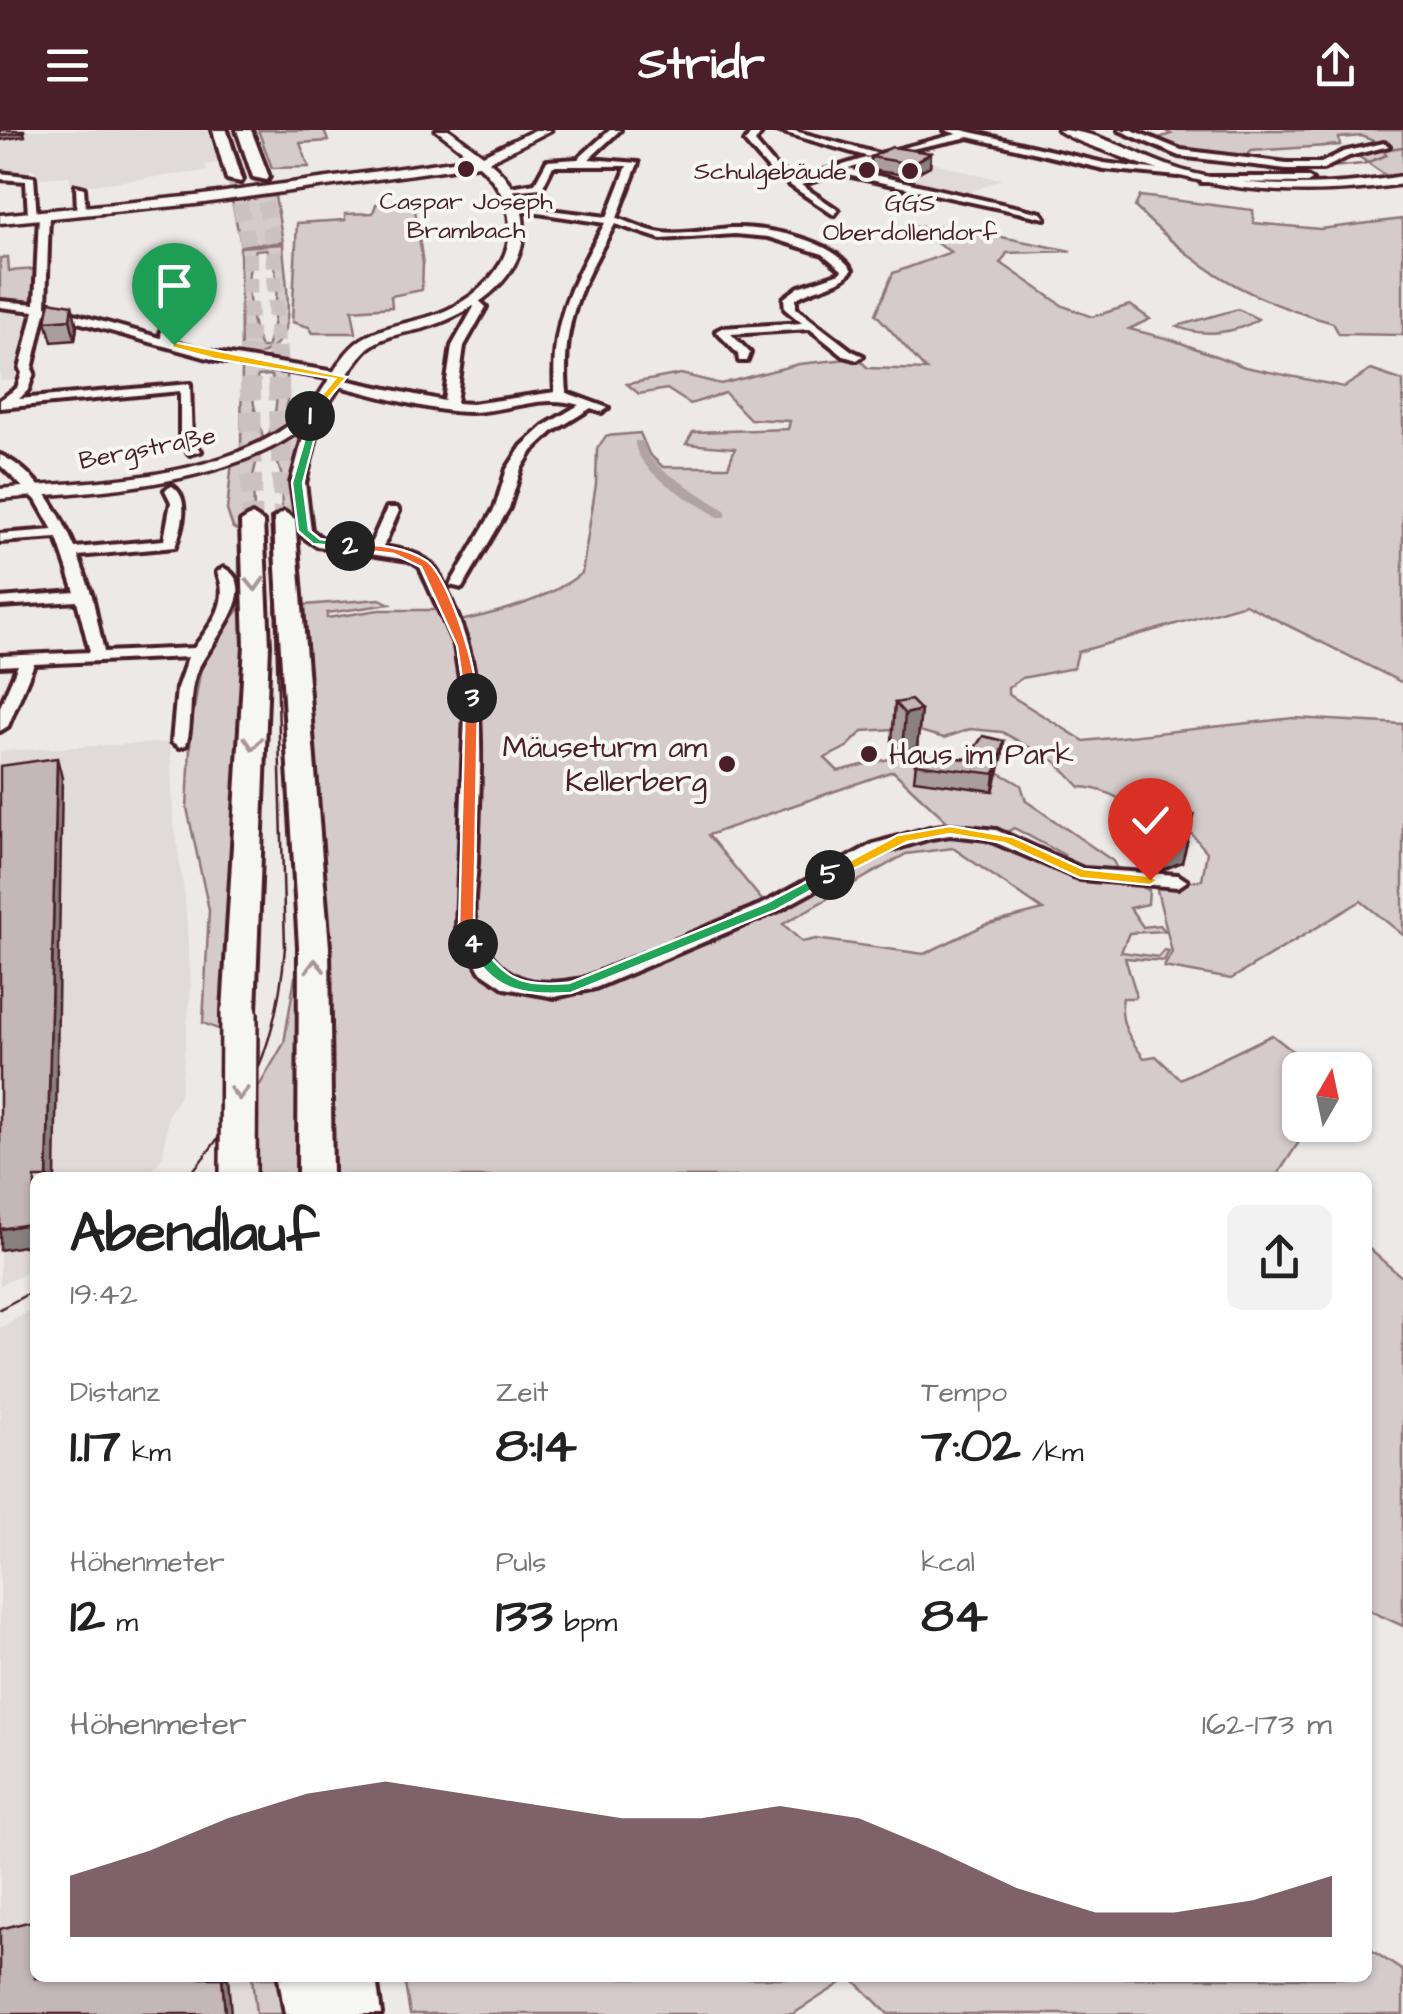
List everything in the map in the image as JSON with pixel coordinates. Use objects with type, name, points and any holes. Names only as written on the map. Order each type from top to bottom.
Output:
[{"type":"highway","points":[[220,130],[236,179]]},
{"type":"highway","points":[[244,130],[261,176]]},
{"type":"highway","points":[[284,519],[314,947],[315,1172]]},
{"type":"highway","points":[[238,1172],[239,1012],[257,645],[252,522]]},
{"type":"highway","points":[[305,1982],[310,2014]]},
{"type":"highway","points":[[352,1982],[356,2014]]},
{"type":"main road","points":[[442,130],[476,157],[498,152],[545,130]]},
{"type":"main road","points":[[1064,130],[1204,180],[1321,188],[1403,180]]},
{"type":"street","points":[[580,162],[615,130]]},
{"type":"street","points":[[758,130],[750,142],[792,184],[834,212]]},
{"type":"street","points":[[782,130],[877,156]]},
{"type":"street","points":[[950,130],[1104,166],[1178,173]]},
{"type":"street","points":[[1124,130],[1178,153],[1309,167],[1384,146]]},
{"type":"street","points":[[792,184],[877,156],[967,134]]},
{"type":"street","name":"Bergstraße","points":[[0,494],[173,481],[196,459],[257,446],[298,426],[316,412],[363,344],[371,339],[430,322],[476,301],[508,265],[518,230],[508,188],[476,157]]},
{"type":"street","points":[[0,219],[255,193],[476,157]]},
{"type":"street","points":[[508,188],[538,186],[550,163],[633,163],[610,221],[572,290],[558,356],[561,395]]},
{"type":"street","points":[[1204,180],[1315,179],[1309,167]]},
{"type":"street","points":[[838,170],[1041,216]]},
{"type":"street","points":[[0,176],[32,179],[39,215],[40,308],[24,386],[2,405]]},
{"type":"street","points":[[79,188],[82,211]]},
{"type":"street","points":[[516,212],[610,221],[661,236],[756,232],[827,252],[840,260],[846,270],[844,275],[803,288],[790,298],[794,314],[848,354],[857,356]]},
{"type":"street","points":[[449,406],[458,346],[474,322],[480,307],[476,301]]},
{"type":"street","points":[[0,304],[40,308],[215,356],[449,406],[472,408],[561,395],[596,406],[548,429],[527,448],[514,469],[502,508],[456,585]]},
{"type":"street","points":[[166,342],[170,310]]},
{"type":"street","points":[[743,359],[744,353],[722,331],[810,326]]},
{"type":"street","points":[[2,405],[186,387],[186,442],[196,459]]},
{"type":"street","points":[[298,426],[310,437],[298,483],[304,531],[317,542],[376,548],[413,556],[426,565],[464,646],[473,712],[466,927],[486,966],[512,984],[555,991],[588,984],[771,907],[879,848],[929,833],[950,830],[990,834],[1080,874],[1178,881]]},
{"type":"street","points":[[0,460],[36,490],[62,534],[85,596],[98,656]]},
{"type":"street","points":[[70,553],[170,544],[178,502],[173,481]]},
{"type":"street","points":[[376,548],[392,511]]},
{"type":"street","points":[[0,538],[62,534]]},
{"type":"street","points":[[180,742],[187,677],[196,652],[228,608],[232,583],[224,572]]},
{"type":"street","points":[[0,602],[85,596]]},
{"type":"street","points":[[0,661],[196,652]]},
{"type":"street","points":[[0,726],[28,660]]},
{"type":"shaded area","points":[[0,130],[211,130],[222,162],[205,165],[207,171],[72,187],[69,176],[40,178],[33,168],[21,174],[0,175]]},
{"type":"shaded area","points":[[258,130],[324,130],[328,141],[300,143],[309,167],[272,168]]},
{"type":"shaded area","points":[[1164,130],[1403,130],[1403,178],[1391,179],[1358,156],[1389,148],[1362,136],[1339,138],[1340,145],[1251,151],[1246,158],[1174,149],[1150,141],[1171,134]]},
{"type":"shaded area","name":"GGS Oberdollendorf","points":[[897,152],[1001,179],[967,194],[847,170]]},
{"type":"shaded area","points":[[275,196],[283,242],[241,245],[232,201]]},
{"type":"shaded area","points":[[1140,196],[1253,210],[1254,223],[1320,229],[1403,219],[1403,335],[1339,334],[1333,323],[1275,304],[1225,280],[1180,248],[1135,207]]},
{"type":"shaded area","points":[[414,203],[423,264],[422,290],[391,296],[392,307],[352,310],[356,333],[313,333],[309,327],[292,322],[297,223],[345,220],[345,214],[373,213],[376,204]]},
{"type":"shaded area","points":[[910,227],[951,227],[1071,251],[1007,253],[1001,263],[1063,306],[1092,317],[1130,305],[1150,319],[1129,329],[1173,340],[1245,367],[1344,387],[1371,370],[1403,381],[1403,683],[1245,604],[1078,652],[1074,668],[1022,678],[1008,688],[1008,694],[1084,741],[1294,718],[1403,724],[1403,935],[1361,901],[1231,979],[1164,967],[1172,952],[1156,886],[1202,880],[1207,852],[1184,825],[1157,818],[1107,793],[1080,787],[1056,762],[1002,732],[970,729],[944,738],[909,728],[863,731],[847,747],[825,758],[838,771],[911,756],[974,762],[1021,785],[1026,801],[1113,861],[1117,869],[1085,872],[1058,860],[1064,855],[1014,828],[1004,834],[953,827],[893,771],[708,835],[766,905],[570,985],[520,982],[489,959],[473,927],[480,710],[469,642],[460,621],[539,598],[582,573],[596,484],[597,449],[606,436],[640,433],[649,454],[663,467],[728,467],[735,448],[686,444],[693,432],[788,429],[790,421],[750,419],[725,393],[690,404],[667,389],[639,394],[627,384],[681,374],[721,384],[799,364],[857,358],[868,368],[926,370],[876,314],[893,273],[951,252]]},
{"type":"shaded area","points":[[283,244],[288,300],[283,333],[275,345],[262,354],[241,358],[240,247]],"holes":[[[266,249],[272,258],[275,312],[267,348],[261,348],[251,314],[249,272],[256,250]]]},
{"type":"shaded area","points":[[8,257],[9,271],[36,269],[31,303],[0,302],[0,258]]},
{"type":"shaded area","points":[[0,308],[23,310],[29,324],[16,380],[0,381]]},
{"type":"shaded area","points":[[1238,309],[1258,319],[1219,332],[1197,332],[1177,326]]},
{"type":"shaded area","points":[[242,365],[287,373],[287,413],[306,412],[269,435],[276,391],[271,375],[258,376],[253,394],[263,439],[241,448]]},
{"type":"shaded area","points":[[292,436],[303,440],[293,467],[295,520],[282,509],[281,473],[272,446]]},
{"type":"shaded area","points":[[259,451],[253,476],[254,512],[243,523],[245,605],[225,1032],[203,1023],[209,910],[187,808],[191,728],[203,654],[239,610],[239,531],[233,528],[227,510],[232,461]]},
{"type":"shaded area","points":[[380,599],[390,604],[327,613],[327,618],[379,610],[437,610],[459,650],[467,696],[460,930],[481,968],[506,986],[551,996],[590,989],[904,839],[978,835],[1058,870],[1128,881],[1149,890],[1148,904],[1130,908],[1143,927],[1160,925],[1165,931],[1129,933],[1121,952],[1158,957],[1164,950],[1169,951],[1164,961],[1125,958],[1136,993],[1135,998],[1123,998],[1122,1015],[1144,1058],[1156,1056],[1180,1079],[1272,1035],[1294,1052],[1282,1052],[1282,1142],[1299,1142],[1279,1172],[335,1172],[305,605]],"holes":[[[953,848],[1043,910],[985,925],[924,954],[816,939],[802,942],[783,924],[906,854]]]},
{"type":"shaded area","points":[[170,742],[173,817],[185,899],[191,987],[180,1096],[168,1115],[163,1157],[150,1172],[30,1172],[30,1271],[0,1285],[0,751]]},
{"type":"shaded area","points":[[300,974],[302,1172],[256,1172],[254,1095],[284,1043],[295,977]]},
{"type":"shaded area","points":[[1372,1251],[1403,1278],[1403,1626],[1372,1612]]},
{"type":"shaded area","points":[[30,1311],[30,1982],[252,1982],[256,2014],[0,2014],[0,1328]]},
{"type":"shaded area","points":[[1372,1951],[1403,1971],[1403,2014],[888,2014],[856,1982],[1372,1982]]},
{"type":"shaded area","points":[[252,1982],[284,1982],[288,2014],[256,2014]]},
{"type":"shaded area","points":[[405,1982],[843,1982],[793,2014],[410,2014]]},
{"type":"building","points":[[0,130],[24,130],[24,132],[0,135]]},
{"type":"building","points":[[892,147],[931,153],[912,164],[871,157]]},
{"type":"building","points":[[50,301],[72,305],[70,319],[46,321]]},
{"type":"building","points":[[911,700],[921,710],[905,714],[895,703]]},
{"type":"building","points":[[983,736],[1004,741],[995,774],[915,764],[917,754],[967,759]]},
{"type":"building","points":[[57,758],[47,1172],[30,1172],[30,1224],[0,1229],[0,766]]},
{"type":"building","points":[[1184,809],[1194,816],[1190,823],[1170,832],[1151,831],[1145,826]]},
{"type":"building","points":[[30,1921],[30,1982],[222,1982],[225,2014],[0,2014],[0,1929]]},
{"type":"waterway","points":[[1121,130],[1177,154]]},
{"type":"waterway","points":[[1320,168],[1363,164],[1387,155],[1382,150],[1403,147]]},
{"type":"waterway","points":[[1188,156],[1208,162],[1246,164]]},
{"type":"waterway","points":[[639,443],[644,458],[660,473],[722,514]]},
{"type":"tunnel","points":[[261,177],[273,246],[277,350]]},
{"type":"tunnel","points":[[235,179],[249,249],[250,350]]},
{"type":"tunnel","points":[[250,347],[252,522]]},
{"type":"tunnel","points":[[277,347],[284,519]]},
{"type":"tram line","points":[[228,130],[244,182]]},
{"type":"tram line","points":[[192,1172],[228,1124],[257,1071],[281,982],[285,947],[273,519]]},
{"type":"tram line","points":[[0,1309],[30,1293]]},
{"type":"place","name":"Caspar Joseph Brambach","points":[[466,169]]},
{"type":"place","name":"Schulgebäude","points":[[867,170]]},
{"type":"place","name":"GGS Oberdollendorf","points":[[910,171]]},
{"type":"place","name":"Haus im Park","points":[[869,754]]},
{"type":"place","name":"Mäuseturm am Kellerberg","points":[[727,764]]},
{"type":"route","points":[[174,345],[215,356],[342,377],[327,400],[298,426],[310,437],[298,483],[304,531],[317,542],[413,556],[426,565],[446,604],[464,646],[473,712],[466,927],[486,966],[512,984],[555,991],[588,984],[771,907],[879,848],[929,833],[950,830],[990,834],[1080,874],[1150,880]]}]
